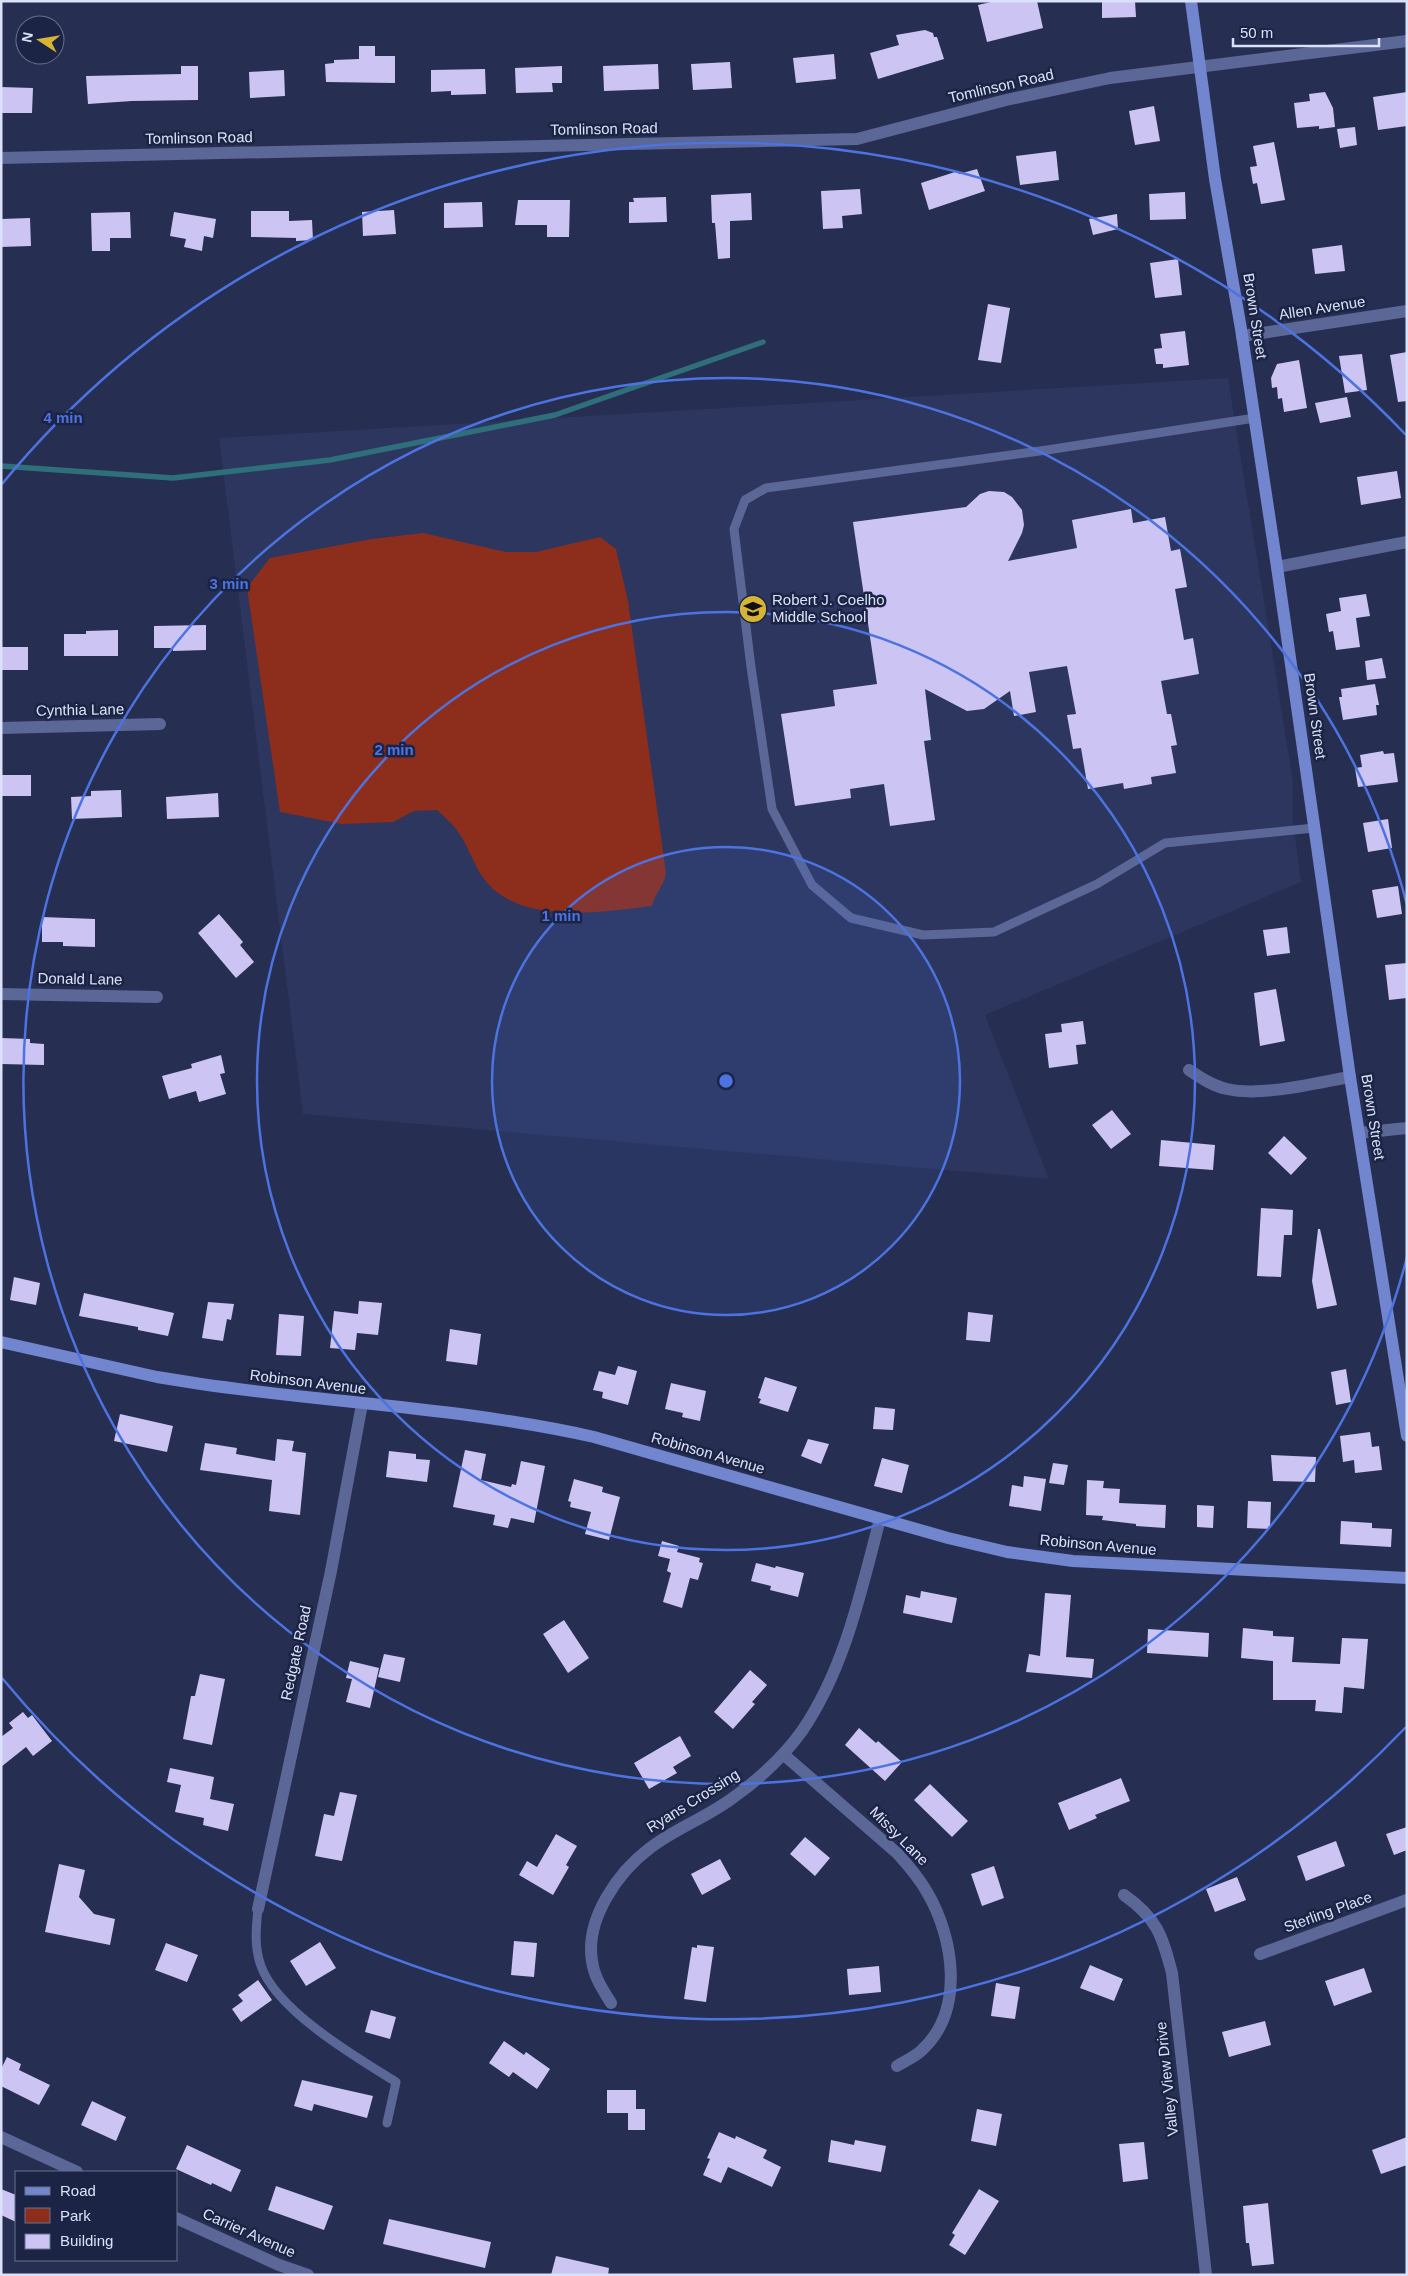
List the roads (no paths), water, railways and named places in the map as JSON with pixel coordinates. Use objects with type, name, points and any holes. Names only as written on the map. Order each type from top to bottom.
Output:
[{"type":"street","name":"Brown Street","points":[[1191,1],[1215,178],[1242,336],[1277,567],[1350,1077],[1407,1436]]},
{"type":"street","name":"Tomlinson Road","points":[[1,158],[856,139],[1006,100],[1110,78],[1407,41]]},
{"type":"street","name":"Allen Avenue","points":[[1242,336],[1407,311]]},
{"type":"street","points":[[1277,567],[1407,542]]},
{"type":"street","name":"Cynthia Lane","points":[[1,728],[160,724]]},
{"type":"street","name":"Donald Lane","points":[[1,994],[157,997]]},
{"type":"street","points":[[1189,1070],[1213,1084],[1244,1091],[1261,1091],[1350,1077]]},
{"type":"street","points":[[1359,1133],[1407,1128]]},
{"type":"street","name":"Robinson Avenue","points":[[1,1342],[200,1384],[490,1418],[561,1430],[594,1437],[880,1519],[1007,1552],[1073,1561],[1407,1578]]},
{"type":"street","name":"Redgate Road","points":[[258,1908],[331,1571],[362,1404]]},
{"type":"street","name":"Ryans Crossing","points":[[610,2002],[596,1976],[592,1961],[592,1944],[596,1924],[604,1903],[616,1882],[650,1848],[735,1797],[761,1776],[801,1732],[818,1704],[832,1675],[854,1616],[880,1519]]},
{"type":"street","name":"Missy Lane","points":[[783,1754],[897,1853],[923,1885],[936,1911],[948,1947],[950,1990],[947,2008],[942,2024],[922,2050],[896,2066]]},
{"type":"street","name":"Valley View Drive","points":[[1124,1895],[1141,1907],[1153,1920],[1161,1936],[1172,1973],[1206,2275]]},
{"type":"street","name":"Sterling Place","points":[[1260,1954],[1407,1900]]},
{"type":"street","points":[[1,2137],[75,2171]]},
{"type":"street","name":"Carrier Avenue","points":[[178,2219],[280,2266],[308,2275]]},
{"type":"lane","points":[[1254,418],[766,488],[744,500],[734,529],[751,667],[772,809],[812,884],[851,918],[923,935],[994,932],[1097,884],[1165,844],[1314,828]]},
{"type":"lane","points":[[258,1908],[257,1951],[268,1980],[313,2025],[350,2054],[396,2082],[387,2123]]},
{"type":"waterway","points":[[1,466],[173,478],[330,460],[555,415],[763,342]]},
{"type":"place","name":"Robert J. Coelho Middle School","points":[[753,609]]}]
